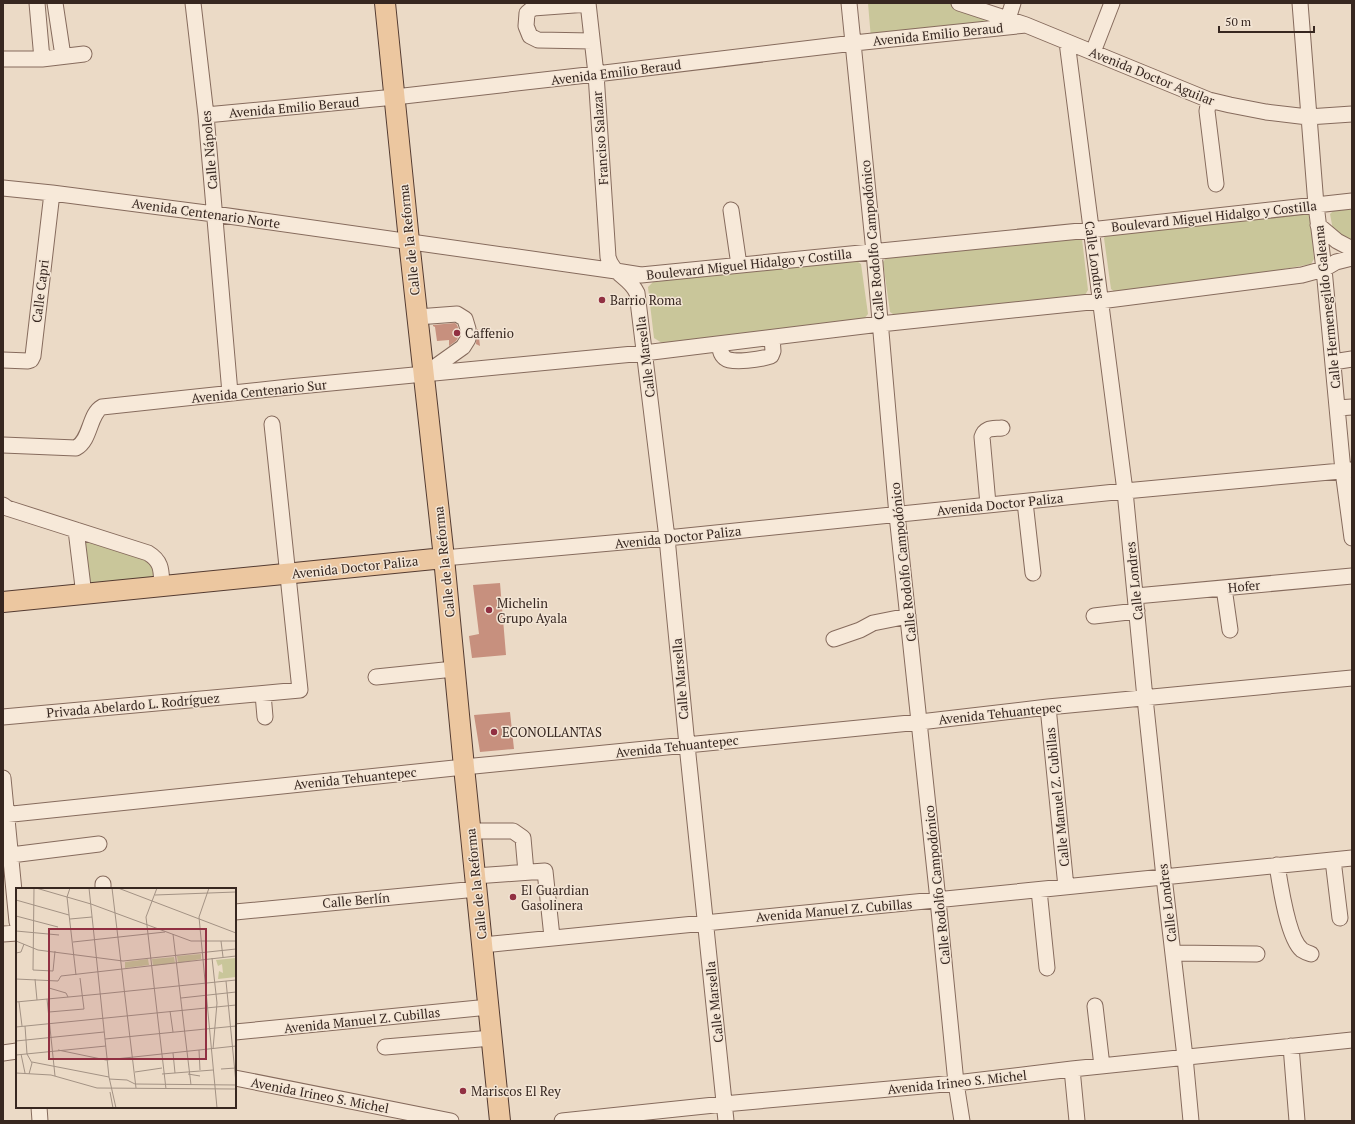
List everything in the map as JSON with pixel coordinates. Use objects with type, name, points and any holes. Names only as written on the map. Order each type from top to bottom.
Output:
[{"type":"main road","name":"Calle de la Reforma","points":[[385,3],[396,97],[417,317],[444,558],[500,1121]]},
{"type":"main road","name":"Avenida Doctor Paliza","points":[[3,602],[444,558]]},
{"type":"street","points":[[37,3],[42,59]]},
{"type":"street","points":[[55,3],[63,56]]},
{"type":"street","name":"Calle Nápoles","points":[[193,3],[206,115],[230,393]]},
{"type":"street","points":[[588,3],[533,8],[527,13],[526,26],[530,36],[538,40],[592,41]]},
{"type":"street","name":"Franciso Salazar","points":[[588,3],[596,74],[608,257],[609,263],[616,271]]},
{"type":"street","name":"Calle Rodolfo Campodónico","points":[[849,3],[874,252],[897,515],[920,722],[956,1082],[962,1121]]},
{"type":"street","name":"Avenida Doctor Aguilar","points":[[959,3],[1026,25],[1209,100],[1266,112],[1308,117],[1352,114]]},
{"type":"street","points":[[1008,19],[1013,3]]},
{"type":"street","points":[[1093,52],[1112,3]]},
{"type":"street","name":"Calle Hermenegildo Galeana","points":[[1300,3],[1316,205],[1333,362],[1345,408],[1352,538]]},
{"type":"street","name":"Avenida Emilio Beraud","points":[[206,115],[396,97],[854,43],[1026,25]]},
{"type":"street","name":"Calle Londres","points":[[1068,42],[1090,230],[1125,491],[1145,698],[1185,1057],[1190,1121]]},
{"type":"street","points":[[3,59],[42,59],[84,54]]},
{"type":"street","points":[[1209,100],[1207,110],[1216,184]]},
{"type":"street","name":"Avenida Centenario Norte","points":[[3,188],[214,214],[409,241]]},
{"type":"street","name":"Calle Capri","points":[[3,360],[28,361],[31,360],[33,356],[52,193]]},
{"type":"street","name":"Boulevard Miguel Hidalgo y Costilla","points":[[409,241],[616,271],[641,276],[739,264],[1090,230],[1352,201]]},
{"type":"street","points":[[731,210],[739,264]]},
{"type":"street","points":[[1318,225],[1337,241],[1352,249]]},
{"type":"street","points":[[424,375],[644,353],[1302,275],[1324,268],[1336,262],[1352,258]]},
{"type":"street","name":"Calle Marsella","points":[[616,271],[634,285],[637,293],[667,538],[726,1121]]},
{"type":"street","points":[[417,317],[457,314],[465,319],[468,329],[468,339],[463,347],[424,375]]},
{"type":"street","points":[[1333,362],[1352,359]]},
{"type":"street","name":"Avenida Centenario Sur","points":[[3,444],[76,448],[84,442],[97,412],[102,407],[230,393],[424,375]]},
{"type":"street","points":[[272,424],[287,574]]},
{"type":"street","points":[[988,504],[982,437],[983,432],[988,429],[1002,428]]},
{"type":"street","name":"Avenida Doctor Paliza","points":[[444,558],[667,538],[897,515],[988,504],[1025,502],[1348,470]]},
{"type":"street","points":[[1025,502],[1033,573]]},
{"type":"street","points":[[3,505],[7,508],[139,549],[154,557],[158,561],[161,567],[162,587]]},
{"type":"street","points":[[76,530],[84,595]]},
{"type":"street","name":"Privada Abelardo L. Rodríguez","points":[[3,716],[300,690],[287,574]]},
{"type":"street","name":"Hofer","points":[[1136,596],[1352,576]]},
{"type":"street","points":[[1224,588],[1230,630]]},
{"type":"street","points":[[1094,616],[1137,612]]},
{"type":"street","points":[[834,640],[860,630],[873,623],[908,616]]},
{"type":"street","points":[[376,677],[454,669]]},
{"type":"street","name":"Avenida Tehuantepec","points":[[5,815],[464,766],[687,746],[1048,707],[1352,678]]},
{"type":"street","points":[[263,694],[265,717]]},
{"type":"street","name":"Calle Manuel Z. Cubillas","points":[[1048,707],[1066,887]]},
{"type":"street","points":[[3,778],[5,815],[11,855],[16,911]]},
{"type":"street","points":[[470,831],[513,831],[523,838],[526,872]]},
{"type":"street","points":[[11,855],[99,844]]},
{"type":"street","name":"Avenida Manuel Z. Cubillas","points":[[483,944],[1352,858]]},
{"type":"street","points":[[1333,860],[1340,918]]},
{"type":"street","points":[[1277,865],[1292,936],[1302,950],[1311,954]]},
{"type":"street","name":"Calle Berlín","points":[[236,912],[476,883],[526,872],[545,871],[552,937]]},
{"type":"street","points":[[1039,890],[1047,968]]},
{"type":"street","points":[[3,934],[16,933]]},
{"type":"street","points":[[1173,953],[1257,954]]},
{"type":"street","points":[[1095,1006],[1102,1066]]},
{"type":"street","name":"Avenida Manuel Z. Cubillas","points":[[236,1032],[489,1007]]},
{"type":"street","points":[[385,1047],[492,1038]]},
{"type":"street","name":"Avenida Irineo S. Michel","points":[[562,1121],[956,1082],[1352,1040]]},
{"type":"street","points":[[1291,1046],[1297,1121]]},
{"type":"street","points":[[3,1053],[16,1051]]},
{"type":"street","points":[[1072,1069],[1077,1121]]},
{"type":"street","name":"Avenida Irineo S. Michel","points":[[236,1078],[451,1121]]},
{"type":"street","points":[[39,1108],[40,1121]]},
{"type":"shaded area","points":[[868,3],[950,3],[1006,23],[871,39]]},
{"type":"shaded area","points":[[1352,209],[1352,245],[1333,230],[1330,214],[1333,211]]},
{"type":"shaded area","points":[[1305,212],[1310,214],[1314,259],[1311,264],[1263,273],[1115,292],[1111,289],[1104,238],[1107,234]]},
{"type":"shaded area","points":[[1077,236],[1082,239],[1088,290],[1085,295],[896,316],[890,312],[883,262],[887,257]]},
{"type":"shaded area","points":[[855,260],[861,264],[868,314],[863,320],[662,343],[654,338],[648,287],[653,282]]},
{"type":"shaded area","points":[[87,541],[148,557],[157,579],[87,584],[84,543]]},
{"type":"building","points":[[455,323],[459,330],[459,336],[456,341],[449,346],[449,340],[437,341],[435,327],[433,325]]},
{"type":"building","points":[[478,329],[480,346],[476,344]]},
{"type":"building","name":"Michelin Grupo Ayala","points":[[500,583],[506,655],[472,658],[469,636],[479,634],[473,585]]},
{"type":"building","name":"ECONOLLANTAS","points":[[510,712],[514,749],[480,752],[474,715]]},
{"type":"place","name":"Barrio Roma","points":[[602,300]]},
{"type":"place","name":"Caffenio","points":[[457,333]]},
{"type":"place","name":"Michelin Grupo Ayala","points":[[489,610]]},
{"type":"place","name":"ECONOLLANTAS","points":[[494,732]]},
{"type":"place","name":"El Guardian Gasolinera","points":[[513,897]]},
{"type":"place","name":"Mariscos El Rey","points":[[463,1091]]}]
